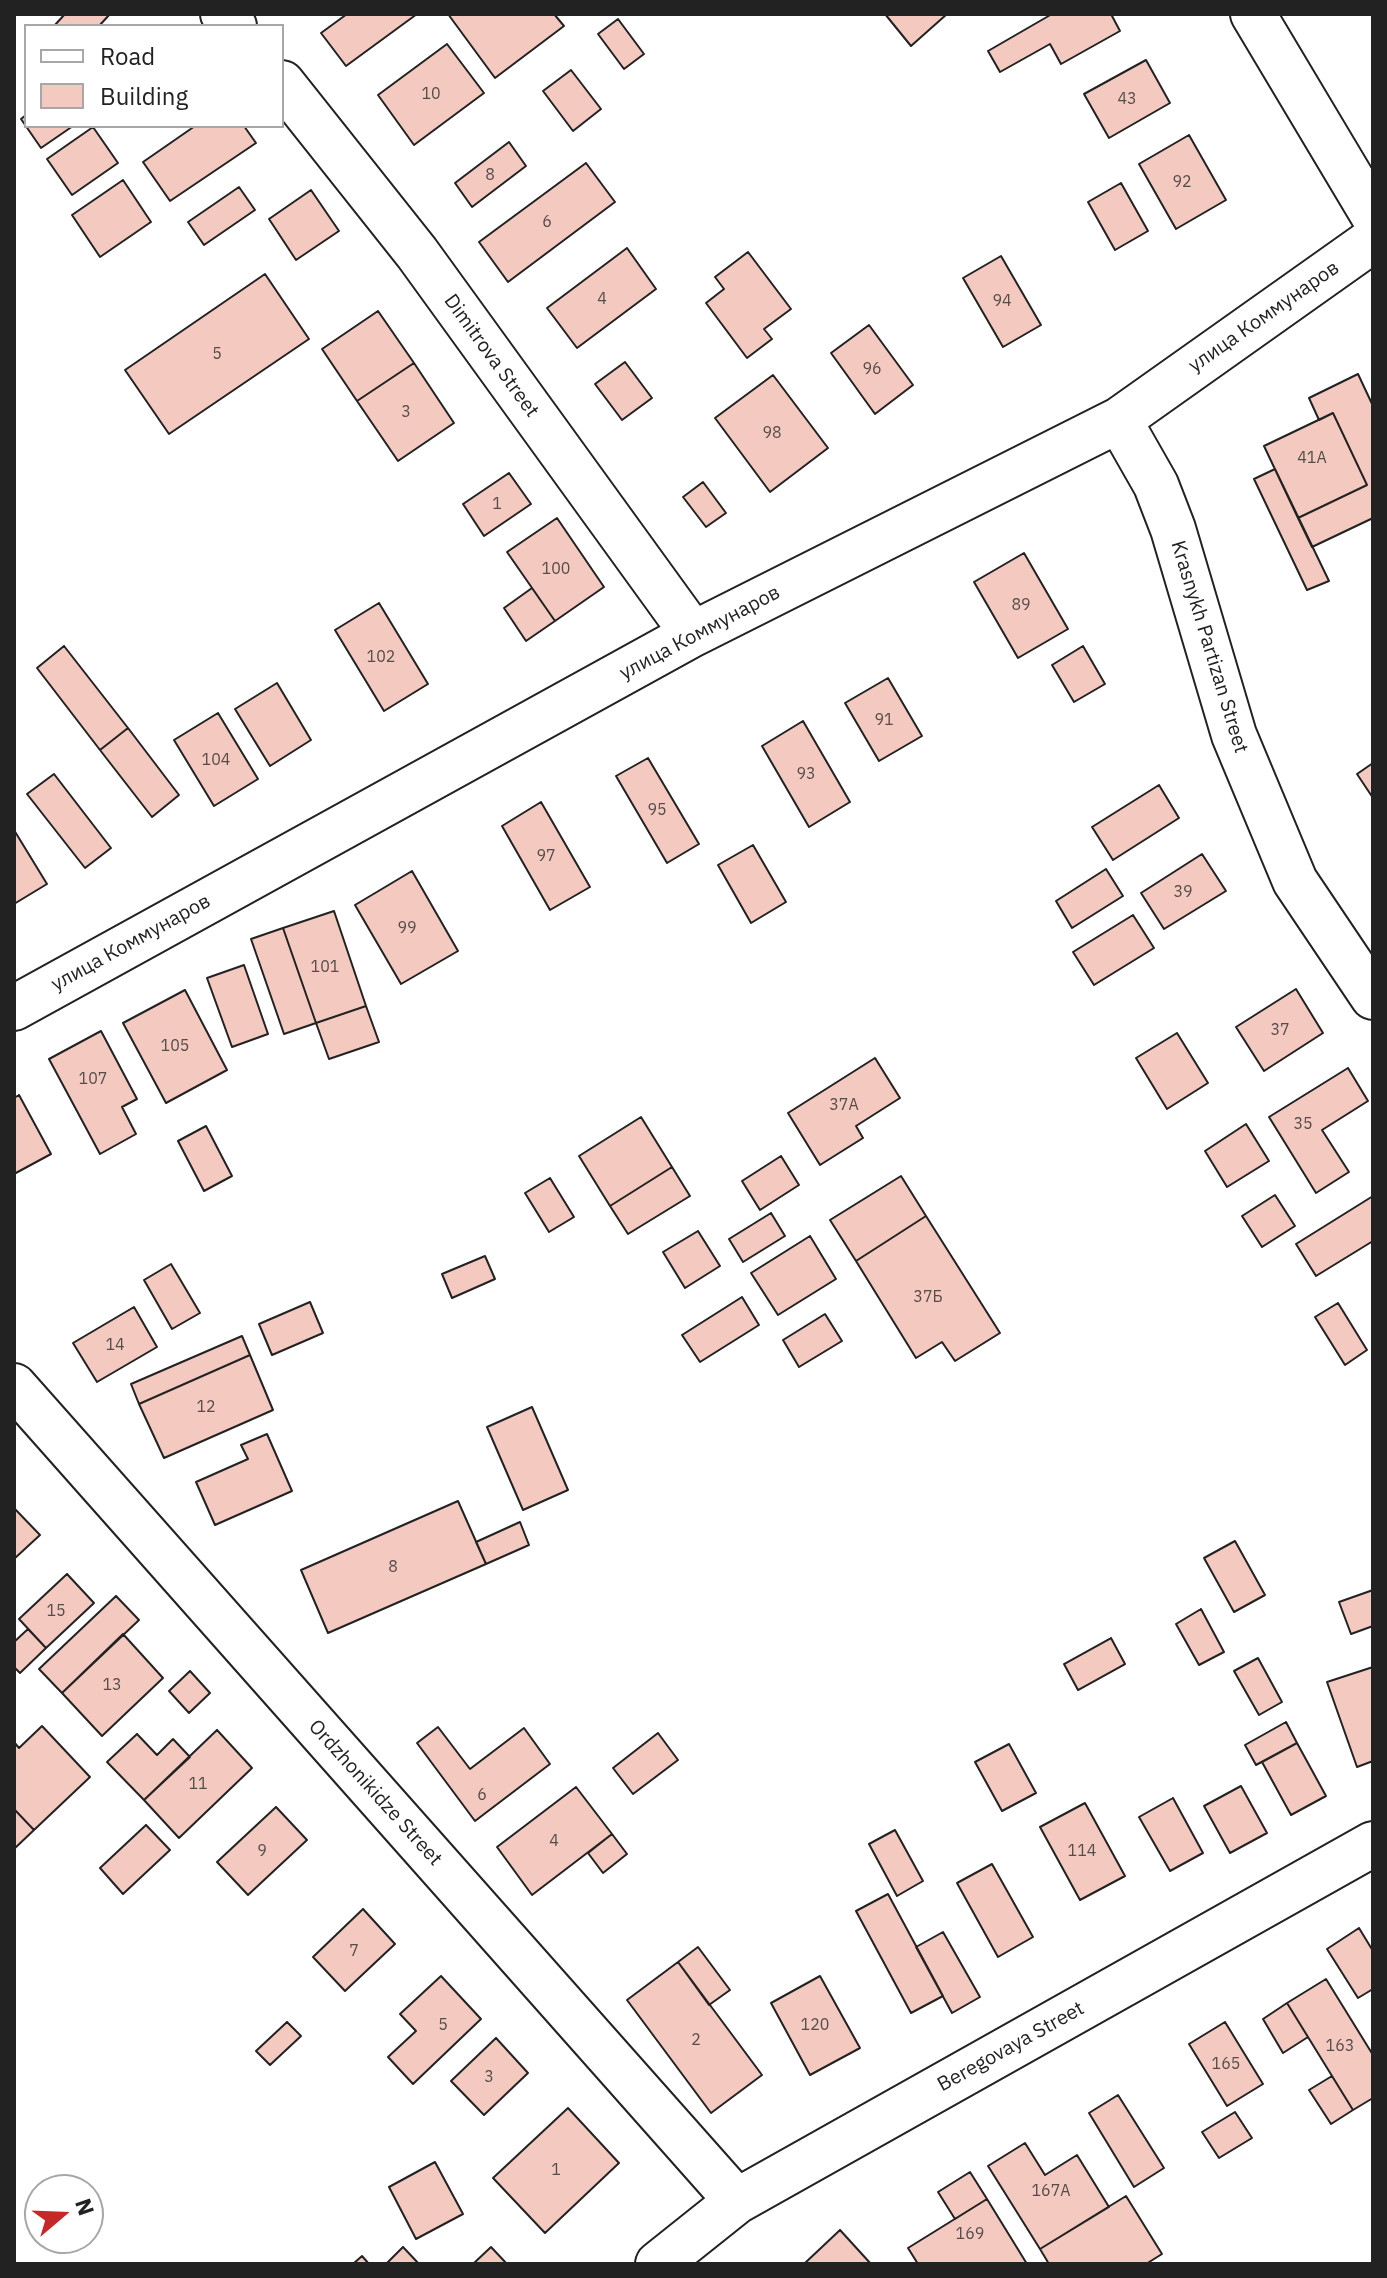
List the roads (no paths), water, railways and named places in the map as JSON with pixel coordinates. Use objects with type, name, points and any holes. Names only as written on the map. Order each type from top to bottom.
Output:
[{"type":"street","points":[[1253,14],[1373,215]]},
{"type":"street","name":"Dimitrova Street","points":[[284,86],[417,253],[693,634]]},
{"type":"street","name":"улица Коммунаров","points":[[14,1008],[693,634],[1119,420],[1373,240]]},
{"type":"street","name":"Krasnykh Partizan Street","points":[[1119,420],[1162,500],[1234,735],[1295,881],[1373,997]]},
{"type":"street","name":"Ordzhonikidze Street","points":[[14,1386],[737,2201]]},
{"type":"street","name":"Beregovaya Street","points":[[658,2264],[737,2201],[1373,1844]]}]
